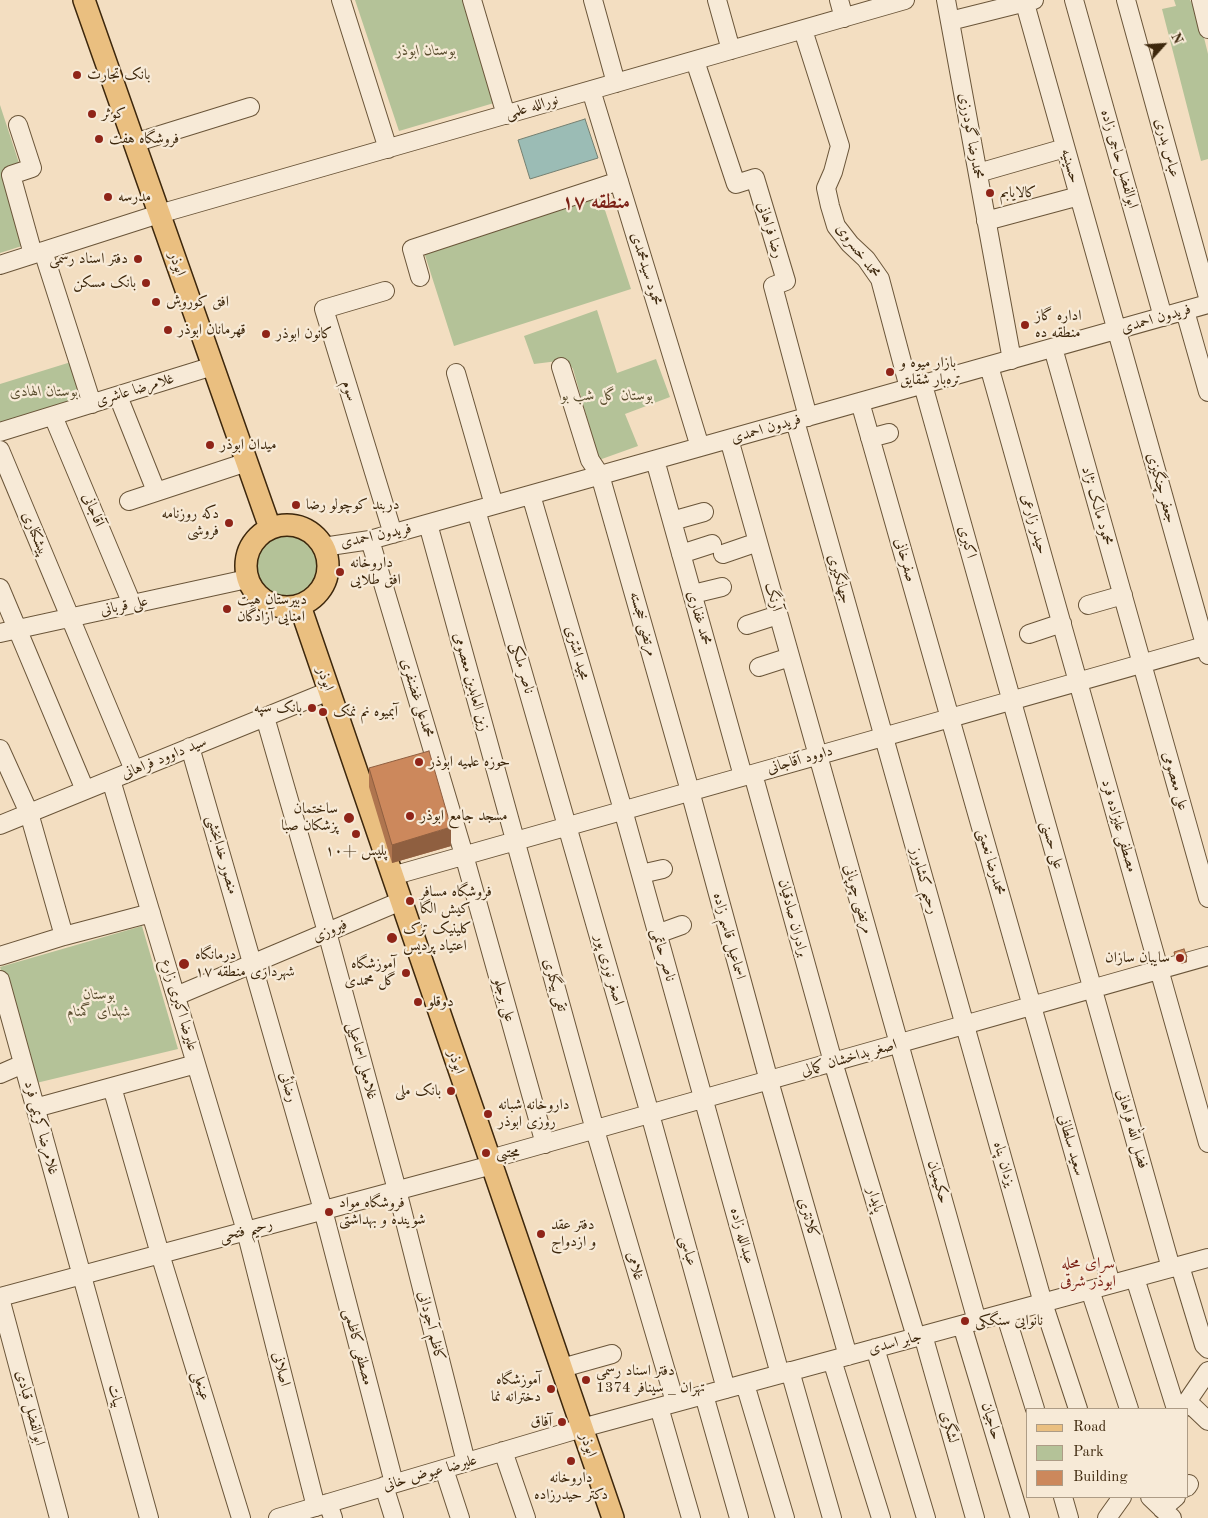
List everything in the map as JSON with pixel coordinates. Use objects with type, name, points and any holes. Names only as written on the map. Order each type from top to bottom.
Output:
[{"type":"main road","name":"ابوذر","points":[[84,0],[270,528]]},
{"type":"main road","points":[[294,525],[316,537],[324,547],[328,564],[325,582],[310,601],[300,606],[287,608],[274,606],[262,600],[253,591],[247,579],[247,554],[252,543],[260,534],[270,528],[294,525]]},
{"type":"main road","name":"ابوذر","points":[[300,606],[613,1518]]},
{"type":"street","points":[[342,0],[388,149]]},
{"type":"street","points":[[472,0],[506,115]]},
{"type":"street","points":[[593,0],[616,83]]},
{"type":"street","points":[[717,0],[731,50]]},
{"type":"street","points":[[839,0],[844,18]]},
{"type":"street","name":"نورالله علمی","points":[[0,265],[160,214],[905,0]]},
{"type":"street","name":"محمدرضا گودرزی","points":[[946,0],[1012,360]]},
{"type":"street","name":"ابوالفضل حاجی زاده","points":[[1074,0],[1163,317]]},
{"type":"street","name":"عباس بدری","points":[[1126,0],[1208,297]]},
{"type":"street","points":[[1201,0],[1208,28]]},
{"type":"street","points":[[950,21],[1028,1]]},
{"type":"street","name":"حسینیه","points":[[1028,1],[1065,148],[1116,330]]},
{"type":"street","name":"محمد خسروی","points":[[802,30],[840,146],[833,172],[826,188],[836,226],[850,244],[866,259],[880,278],[916,386]]},
{"type":"street","name":"رضا فراهانی","points":[[695,60],[736,184],[755,178],[786,281],[773,286],[802,419]]},
{"type":"street","name":"محمود سیدمحمدی","points":[[591,90],[700,447]]},
{"type":"street","points":[[134,143],[250,107]]},
{"type":"street","points":[[18,125],[32,168],[12,175],[92,404]]},
{"type":"street","points":[[978,173],[1065,148]]},
{"type":"street","points":[[420,277],[412,249],[619,181]]},
{"type":"street","points":[[986,221],[1079,196]]},
{"type":"street","name":"سوم","points":[[385,291],[324,309],[393,534]]},
{"type":"street","name":"فریدون احمدی","points":[[324,547],[370,540],[393,534],[1208,304]]},
{"type":"street","points":[[1185,311],[1208,392]]},
{"type":"street","name":"جعفر چنگیزی","points":[[1116,330],[1207,649]]},
{"type":"street","name":"محمود مالک نژاد","points":[[1053,348],[1142,664]]},
{"type":"street","name":"غلامرضا عاشری","points":[[0,432],[213,366]]},
{"type":"street","name":"حیدر زارعی","points":[[989,366],[1078,682]]},
{"type":"street","name":"مرتضی خجسته","points":[[562,367],[590,460],[600,475],[690,791]]},
{"type":"street","points":[[456,373],[494,505]]},
{"type":"street","name":"اکبری","points":[[916,386],[1012,700]]},
{"type":"street","points":[[118,396],[156,491]]},
{"type":"street","name":"صفرخانی","points":[[860,402],[950,718]]},
{"type":"street","name":"آقاجانی","points":[[53,416],[132,604]]},
{"type":"street","name":"جهانگیری","points":[[802,419],[884,737]]},
{"type":"street","points":[[870,438],[889,433]]},
{"type":"street","name":"آرنگ","points":[[729,439],[818,755]]},
{"type":"street","name":"پیشکناری","points":[[0,450],[134,770]]},
{"type":"street","name":"محمد غفاری","points":[[655,460],[692,594],[748,775]]},
{"type":"street","points":[[129,501],[247,462]]},
{"type":"street","name":"مجید اشتری","points":[[531,495],[623,810]]},
{"type":"street","name":"ناصر ملکی","points":[[476,510],[568,826]]},
{"type":"street","points":[[672,521],[704,512]]},
{"type":"street","name":"زین العابدین معصومی","points":[[428,524],[515,841]]},
{"type":"street","name":"محمدعلی غضنفری","points":[[370,540],[464,855]]},
{"type":"street","points":[[682,554],[758,542]]},
{"type":"street","name":"علی قربانی","points":[[0,633],[247,579]]},
{"type":"street","points":[[692,594],[722,587]]},
{"type":"street","points":[[0,588],[85,790]]},
{"type":"street","points":[[1088,605],[1123,595]]},
{"type":"street","points":[[747,625],[778,615]]},
{"type":"street","points":[[1029,634],[1062,623]]},
{"type":"street","name":"داوود آقاجانی","points":[[392,876],[1012,700],[1142,664],[1207,649]]},
{"type":"street","points":[[759,667],[790,657]]},
{"type":"street","name":"علی معصومی","points":[[1142,664],[1208,898]]},
{"type":"street","name":"مصطفی علیزاده فرد","points":[[1078,682],[1208,1143]]},
{"type":"street","name":"سید داوود فراهانی","points":[[0,825],[329,691]]},
{"type":"street","name":"علی حسنی","points":[[1012,700],[1093,989]]},
{"type":"street","name":"غلامعلی اسماعیلی","points":[[265,717],[328,932],[397,1190]]},
{"type":"street","name":"محمدرضا نعمتی","points":[[950,718],[1032,1006]]},
{"type":"street","name":"رحیم کشاورز","points":[[884,737],[965,1025]]},
{"type":"street","name":"منصور خدابخشی","points":[[190,747],[253,963]]},
{"type":"street","points":[[0,749],[29,813],[64,936]]},
{"type":"street","name":"مرتضی چوپانی","points":[[818,755],[899,1044]]},
{"type":"street","name":"برادران صادقیان","points":[[748,775],[833,1062]]},
{"type":"street","name":"علیرضا اکبری زارع","points":[[111,780],[246,1231]]},
{"type":"street","name":"اسماعیل قاسم زاده","points":[[690,791],[768,1081]]},
{"type":"street","name":"ناصر حاتمی","points":[[623,810],[704,1099]]},
{"type":"street","name":"اصغر نوری پور","points":[[568,826],[650,1114]]},
{"type":"street","name":"تقی بیگلری","points":[[515,841],[595,1130]]},
{"type":"street","name":"علی برجلو","points":[[464,855],[545,1144]]},
{"type":"street","points":[[641,874],[663,869]]},
{"type":"street","name":"فیروزی","points":[[176,996],[401,901]]},
{"type":"street","points":[[0,956],[64,936],[151,913]]},
{"type":"street","points":[[657,934],[682,926]]},
{"type":"street","name":"اصغر بداخشان کمالی","points":[[491,1162],[545,1144],[1208,956]]},
{"type":"street","name":"رضائی","points":[[253,963],[323,1210]]},
{"type":"street","name":"غلامرضا کریمی فرد","points":[[0,980],[82,1275]]},
{"type":"street","name":"فضل الله فراهانی","points":[[1093,989],[1176,1267],[1206,1347]]},
{"type":"street","name":"سعید سلطانی","points":[[1032,1006],[1111,1284]]},
{"type":"street","name":"یزدان پناه","points":[[965,1025],[1043,1303],[1078,1408]]},
{"type":"street","name":"حکیمیان","points":[[899,1044],[969,1323]]},
{"type":"street","name":"پایدار","points":[[833,1062],[920,1336]]},
{"type":"street","points":[[0,1074],[23,1064]]},
{"type":"street","points":[[35,1108],[196,1064]]},
{"type":"street","name":"کلانتری","points":[[768,1081],[881,1518]]},
{"type":"street","name":"عینعلی","points":[[112,1087],[160,1254],[241,1518]]},
{"type":"street","name":"عبدالله زاده","points":[[704,1099],[785,1373],[832,1518]]},
{"type":"street","name":"عباسی","points":[[650,1114],[726,1389]]},
{"type":"street","name":"غلامی","points":[[595,1130],[667,1405],[691,1518]]},
{"type":"street","name":"رحیم فتحی","points":[[0,1298],[397,1190],[491,1162]]},
{"type":"street","name":"کاظم آجودانی","points":[[397,1190],[466,1462]]},
{"type":"street","name":"مصطفی کاظمی","points":[[323,1210],[389,1485],[394,1518]]},
{"type":"street","name":"اصلانی","points":[[246,1231],[326,1509]]},
{"type":"street","name":"جابر اسدی","points":[[582,1428],[1208,1258]]},
{"type":"street","name":"بیات","points":[[82,1275],[149,1518]]},
{"type":"street","points":[[1134,1278],[1182,1406]]},
{"type":"street","points":[[1090,1290],[1129,1408]]},
{"type":"street","name":"ابوالفضل قبادی","points":[[0,1298],[59,1518]]},
{"type":"street","points":[[1005,1313],[1035,1408]]},
{"type":"street","name":"حاجیان","points":[[969,1323],[1020,1518]]},
{"type":"street","name":"لشگری","points":[[920,1336],[975,1518]]},
{"type":"street","points":[[875,1348],[926,1518]]},
{"type":"street","points":[[562,1368],[612,1354]]},
{"type":"street","points":[[1182,1406],[1208,1371]]},
{"type":"street","points":[[745,1384],[785,1518]]},
{"type":"street","points":[[704,1395],[739,1518]]},
{"type":"street","points":[[1188,1409],[1208,1421]]},
{"type":"street","name":"علیرضا عیوض خانی","points":[[278,1518],[326,1509],[389,1485],[582,1428]]},
{"type":"street","points":[[503,1451],[526,1518]]},
{"type":"street","points":[[444,1469],[460,1518]]},
{"type":"street","points":[[1063,1498],[1069,1518]]},
{"type":"street","points":[[1108,1509],[1121,1498]]},
{"type":"street","points":[[1161,1508],[1175,1498]]},
{"type":"green space","name":"بوستان ابوذر","points":[[355,0],[464,0],[494,103],[399,131]]},
{"type":"green space","points":[[1174,0],[1190,0],[1199,17],[1208,54],[1208,159],[1201,161],[1162,9],[1176,6]]},
{"type":"green space","points":[[0,105],[19,163],[25,245],[0,253]]},
{"type":"green space","points":[[599,192],[631,289],[454,346],[423,249]]},
{"type":"green space","name":"بوستان گل شب بو","points":[[597,310],[617,373],[656,359],[670,397],[625,414],[638,446],[599,460],[573,369],[566,360],[534,364],[524,336]]},
{"type":"green space","name":"بوستان الهادی","points":[[71,362],[83,401],[0,426],[0,384]]},
{"type":"green space","points":[[295,530],[314,540],[322,552],[324,566],[322,580],[314,592],[302,600],[281,602],[262,592],[254,580],[252,559],[262,540],[274,532]]},
{"type":"green space","name":"بوستان شهدای گمنام","points":[[142,926],[178,1049],[32,1084],[0,967]]},
{"type":"water","points":[[585,119],[598,158],[530,179],[518,140]]},
{"type":"building","name":"مسجد جامع ابوذر","points":[[429,751],[451,827],[392,845],[369,768]]},
{"type":"building","points":[[1184,949],[1187,957],[1181,959],[1179,954],[1175,956],[1174,952]]},
{"type":"place","name":"بانک تجارت","points":[[77,75]]},
{"type":"place","name":"کوثر","points":[[92,114]]},
{"type":"place","name":"فروشگاه هفت","points":[[99,139]]},
{"type":"place","name":"کالایابم","points":[[990,193]]},
{"type":"place","name":"مدرسه","points":[[108,197]]},
{"type":"place","name":"دفتر اسناد رسمی","points":[[138,259]]},
{"type":"place","name":"بانک مسکن","points":[[146,283]]},
{"type":"place","name":"افق کوروش","points":[[156,302]]},
{"type":"place","name":"اداره گاز منطقه ده","points":[[1025,325]]},
{"type":"place","name":"قهرمانان ابوذر","points":[[168,330]]},
{"type":"place","name":"کانون ابوذر","points":[[266,334]]},
{"type":"place","name":"بازار میوه و تره‌بار شقایق","points":[[890,372]]},
{"type":"place","name":"میدان ابوذر","points":[[210,445]]},
{"type":"place","name":"دربند کوچولو رضا","points":[[296,505]]},
{"type":"place","name":"دکه روزنامه فروشی","points":[[229,523]]},
{"type":"place","name":"داروخانه افق طلایی","points":[[340,572]]},
{"type":"place","name":"دبیرستان هیت امنایی آزادگان","points":[[227,609]]},
{"type":"place","name":"بانک سپه","points":[[312,708]]},
{"type":"place","name":"آبمیوه نم نمک","points":[[323,712]]},
{"type":"place","name":"حوزه علمیه ابوذر","points":[[419,762]]},
{"type":"place","name":"مسجد جامع ابوذر","points":[[410,816]]},
{"type":"place","name":"ساختمان پزشکان صبا","points":[[349,818]]},
{"type":"place","name":"پلیس +۱۰","points":[[356,834]]},
{"type":"place","name":"فروشگاه مسافر کیش الگا","points":[[410,901]]},
{"type":"place","name":"کلینیک ترک اعتیاد پردیس","points":[[392,938]]},
{"type":"place","name":"سایبان سازان","points":[[1180,958]]},
{"type":"place","name":"درمانگاه شهرداری منطقه ۱۷","points":[[184,964]]},
{"type":"place","name":"آموزشگاه گل محمدی","points":[[406,973]]},
{"type":"place","name":"دوقلو","points":[[418,1002]]},
{"type":"place","name":"بانک ملی","points":[[451,1091]]},
{"type":"place","name":"داروخانه شبانه روزی ابوذر","points":[[488,1114]]},
{"type":"place","name":"مجتبی","points":[[486,1153]]},
{"type":"place","name":"فروشگاه مواد شوینده و بهداشتی","points":[[329,1212]]},
{"type":"place","name":"دفتر عقد و ازدواج","points":[[541,1234]]},
{"type":"place","name":"نانوایی سنگکی","points":[[965,1321]]},
{"type":"place","name":"دفتر اسناد رسمی 1374 تهران _ سینافر","points":[[586,1380]]},
{"type":"place","name":"آموزشگاه دخترانه نما","points":[[551,1389]]},
{"type":"place","name":"آفاق","points":[[562,1422]]},
{"type":"place","name":"داروخانه دکتر حیدرزاده","points":[[571,1461]]},
{"type":"district","name":"منطقه ۱۷","points":[[596,203]]},
{"type":"district","name":"سرای محله ابوذر شرقی","points":[[1088,1273]]}]
